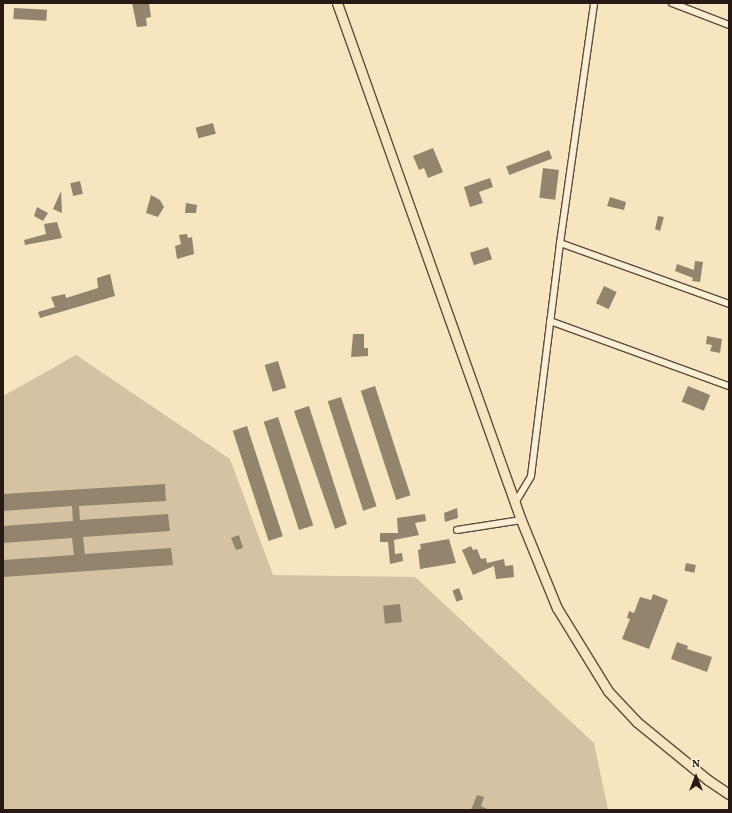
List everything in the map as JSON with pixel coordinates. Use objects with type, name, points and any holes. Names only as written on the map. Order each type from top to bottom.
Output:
[{"type":"main road","points":[[337,3],[521,520],[557,608],[608,691],[637,722],[708,780],[729,794]]},
{"type":"street","points":[[516,503],[531,476],[560,243],[594,3]]},
{"type":"street","points":[[672,3],[729,24]]},
{"type":"street","points":[[560,243],[729,304]]},
{"type":"street","points":[[550,321],[729,386]]},
{"type":"street","points":[[457,530],[521,520]]},
{"type":"shaded area","points":[[76,355],[230,459],[273,575],[415,577],[594,743],[608,810],[3,810],[3,396]]},
{"type":"building","points":[[132,3],[149,3],[151,17],[146,18],[147,26],[137,27]]},
{"type":"building","points":[[14,8],[47,10],[46,21],[13,19]]},
{"type":"building","points":[[213,123],[216,134],[198,138],[196,128]]},
{"type":"building","points":[[433,148],[443,172],[428,178],[424,168],[419,170],[413,156]]},
{"type":"building","points":[[549,150],[552,158],[509,175],[506,166]]},
{"type":"building","points":[[543,168],[559,170],[555,200],[539,198]]},
{"type":"building","points":[[490,178],[493,187],[479,192],[483,203],[470,207],[464,187]]},
{"type":"building","points":[[80,181],[83,194],[73,196],[70,183]]},
{"type":"building","points":[[61,191],[62,213],[53,209]]},
{"type":"building","points":[[151,195],[160,200],[164,207],[158,217],[146,213]]},
{"type":"building","points":[[610,197],[626,202],[624,210],[607,206]]},
{"type":"building","points":[[186,203],[197,205],[196,213],[185,213]]},
{"type":"building","points":[[37,207],[48,213],[43,221],[34,216]]},
{"type":"building","points":[[658,216],[664,217],[660,231],[655,229]]},
{"type":"building","points":[[57,222],[62,238],[25,245],[24,240],[46,234],[44,224]]},
{"type":"building","points":[[187,234],[188,238],[192,237],[194,254],[177,259],[175,246],[181,244],[179,235]]},
{"type":"building","points":[[488,247],[492,259],[474,265],[470,253]]},
{"type":"building","points":[[695,261],[703,262],[700,282],[692,281],[693,278],[675,271],[677,264],[694,270]]},
{"type":"building","points":[[110,274],[115,296],[40,318],[38,312],[55,307],[51,297],[65,294],[66,298],[98,288],[97,278]]},
{"type":"building","points":[[604,286],[617,292],[609,309],[596,303]]},
{"type":"building","points":[[353,334],[364,334],[364,348],[368,348],[368,356],[351,357]]},
{"type":"building","points":[[707,336],[722,339],[720,353],[710,351],[712,345],[706,344]]},
{"type":"building","points":[[278,361],[286,388],[273,392],[265,365]]},
{"type":"building","points":[[375,386],[411,495],[396,500],[361,391]]},
{"type":"building","points":[[688,386],[710,395],[704,411],[682,402]]},
{"type":"building","points":[[341,397],[377,506],[363,511],[328,401]]},
{"type":"building","points":[[309,406],[347,524],[335,529],[294,411]]},
{"type":"building","points":[[278,417],[313,525],[299,530],[264,422]]},
{"type":"building","points":[[247,426],[283,536],[269,541],[233,431]]},
{"type":"building","points":[[165,484],[166,501],[79,506],[80,520],[168,514],[170,531],[83,537],[85,554],[171,548],[173,565],[3,577],[3,560],[74,555],[72,538],[3,543],[3,526],[73,521],[72,506],[3,511],[3,494]]},
{"type":"building","points":[[457,508],[458,518],[445,522],[444,513]]},
{"type":"building","points":[[425,514],[426,521],[415,523],[419,535],[394,540],[395,554],[402,553],[403,561],[390,564],[388,542],[380,542],[380,533],[398,533],[397,518]]},
{"type":"building","points":[[239,535],[243,548],[236,550],[231,538]]},
{"type":"building","points":[[449,539],[456,563],[420,569],[418,550],[421,549],[420,544]]},
{"type":"building","points":[[471,546],[473,550],[477,549],[481,559],[486,558],[487,563],[504,559],[505,566],[513,565],[514,577],[496,579],[494,566],[473,575],[462,550]]},
{"type":"building","points":[[686,563],[696,565],[694,573],[684,571]]},
{"type":"building","points":[[459,588],[463,599],[457,602],[452,590]]},
{"type":"building","points":[[653,594],[668,600],[649,649],[622,639],[630,619],[627,618],[629,611],[634,613],[640,597],[651,600]]},
{"type":"building","points":[[400,604],[402,622],[385,624],[383,606]]},
{"type":"building","points":[[677,642],[688,646],[687,649],[712,657],[707,672],[671,659]]},
{"type":"building","points":[[477,795],[484,797],[481,806],[489,810],[471,810]]}]
